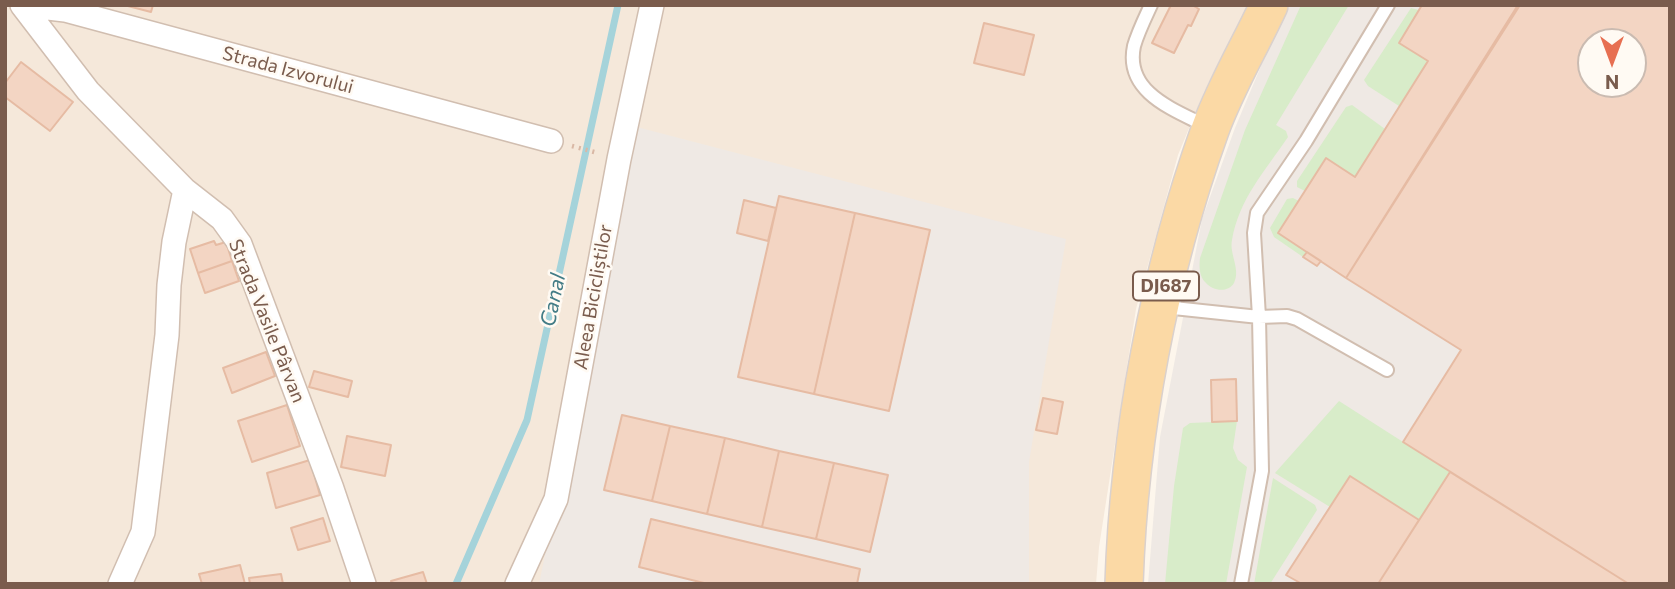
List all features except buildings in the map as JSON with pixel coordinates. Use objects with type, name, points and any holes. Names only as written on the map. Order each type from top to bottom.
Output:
[{"type":"main road","name":"DJ687","points":[[1124,584],[1133,467],[1142,406],[1161,306],[1183,215],[1211,128],[1269,5]]},
{"type":"street","name":"Strada Izvorului","points":[[22,5],[65,10],[551,141]]},
{"type":"street","name":"Strada Vasile Pârvan","points":[[22,5],[88,92],[185,190],[222,219],[240,244],[331,486],[364,584]]},
{"type":"street","name":"Aleea Bicicliștilor","points":[[517,584],[556,499],[619,159],[652,5]]},
{"type":"street","points":[[120,584],[142,532],[167,335],[172,252],[185,190]]},
{"type":"lane","points":[[1151,5],[1134,47],[1133,64],[1140,84],[1155,99],[1211,128]]},
{"type":"lane","points":[[1241,584],[1262,471],[1259,317],[1254,246],[1257,213],[1306,141],[1388,5]]},
{"type":"lane","points":[[1161,306],[1259,317],[1287,316],[1297,319],[1387,370]]},
{"type":"path","points":[[551,141],[619,159]]},
{"type":"shaded area","points":[[5,5],[1248,5],[1204,92],[1178,155],[1136,309],[1099,547],[1096,584],[5,584]]},
{"type":"shaded area","points":[[1290,5],[1670,5],[1670,584],[1148,584],[1160,437],[1202,219],[1235,128],[1274,35]]},
{"type":"shaded area","points":[[633,126],[1066,239],[1029,462],[1029,584],[539,584]]},
{"type":"green space","points":[[1301,5],[1349,5],[1276,125],[1286,131],[1288,137],[1240,211],[1232,240],[1236,272],[1234,283],[1224,290],[1216,289],[1202,278],[1200,258],[1245,130]]},
{"type":"green space","points":[[1411,8],[1419,10],[1399,43],[1428,61],[1399,106],[1368,86],[1364,80]]},
{"type":"green space","points":[[1352,105],[1385,129],[1355,177],[1326,158],[1305,191],[1297,187],[1297,181],[1346,107]]},
{"type":"green space","points":[[1287,199],[1299,201],[1307,252],[1303,257],[1274,237],[1270,228]]},
{"type":"green space","points":[[1339,401],[1450,472],[1419,520],[1350,476],[1330,507],[1275,473]]},
{"type":"green space","points":[[1237,421],[1233,448],[1238,460],[1247,467],[1226,584],[1165,584],[1174,486],[1183,428],[1190,423]]},
{"type":"green space","points":[[1273,478],[1315,505],[1317,510],[1270,584],[1254,584]]},
{"type":"waterway","name":"Canal","points":[[456,584],[527,420],[618,5]]}]
